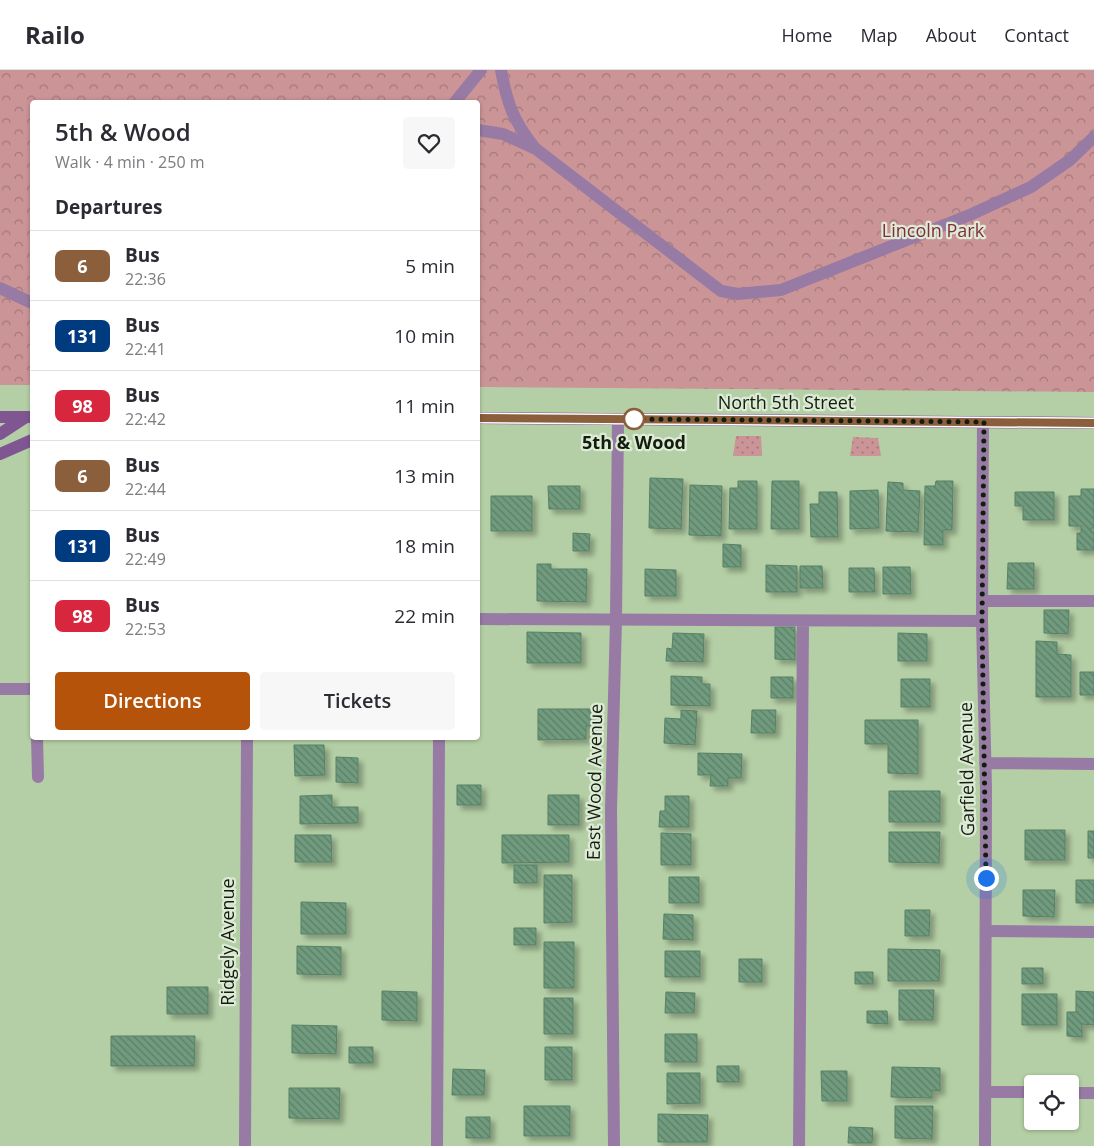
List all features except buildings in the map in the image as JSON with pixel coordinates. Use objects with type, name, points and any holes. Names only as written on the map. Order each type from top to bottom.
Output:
[{"type":"main road","points":[[0,417],[30,415]]},
{"type":"main road","points":[[0,434],[30,415]]},
{"type":"main road","name":"North 5th Street","points":[[480,418],[1094,423]]},
{"type":"main road","points":[[0,454],[30,441]]},
{"type":"street","points":[[457,100],[481,70]]},
{"type":"street","points":[[501,70],[506,97],[517,125],[536,149]]},
{"type":"street","points":[[480,130],[503,134],[536,149],[721,291],[738,294],[781,290],[972,214],[1031,187],[1070,160],[1094,137]]},
{"type":"street","points":[[0,288],[30,302]]},
{"type":"street","name":"East Wood Avenue","points":[[614,1146],[611,810],[616,620],[618,419]]},
{"type":"street","name":"Garfield Avenue","points":[[984,422],[982,621],[986,931],[985,1146]]},
{"type":"street","points":[[982,601],[1094,601]]},
{"type":"street","points":[[480,619],[982,621]]},
{"type":"street","points":[[799,1146],[803,621]]},
{"type":"street","points":[[0,690],[30,689]]},
{"type":"street","points":[[37,740],[38,777]]},
{"type":"street","name":"Ridgely Avenue","points":[[245,1146],[247,740]]},
{"type":"street","points":[[437,1146],[439,740]]},
{"type":"street","points":[[985,763],[1094,764]]},
{"type":"street","points":[[986,931],[1094,932]]},
{"type":"street","points":[[986,1092],[1024,1092]]},
{"type":"street","points":[[1079,1093],[1094,1093]]},
{"type":"green space","name":"Lincoln Park","points":[[0,70],[1094,70],[1094,392],[480,387],[480,100],[30,100],[30,385],[0,385]]},
{"type":"green space","points":[[736,436],[761,436],[762,456],[733,456]]},
{"type":"green space","points":[[853,437],[878,438],[881,456],[850,456]]},
{"type":"bus line","name":"6","points":[[480,418],[1094,423]]},
{"type":"place","name":"5th & Wood","points":[[634,419]]},
{"type":"route","points":[[634,419],[984,422],[982,621],[986,878]]}]
